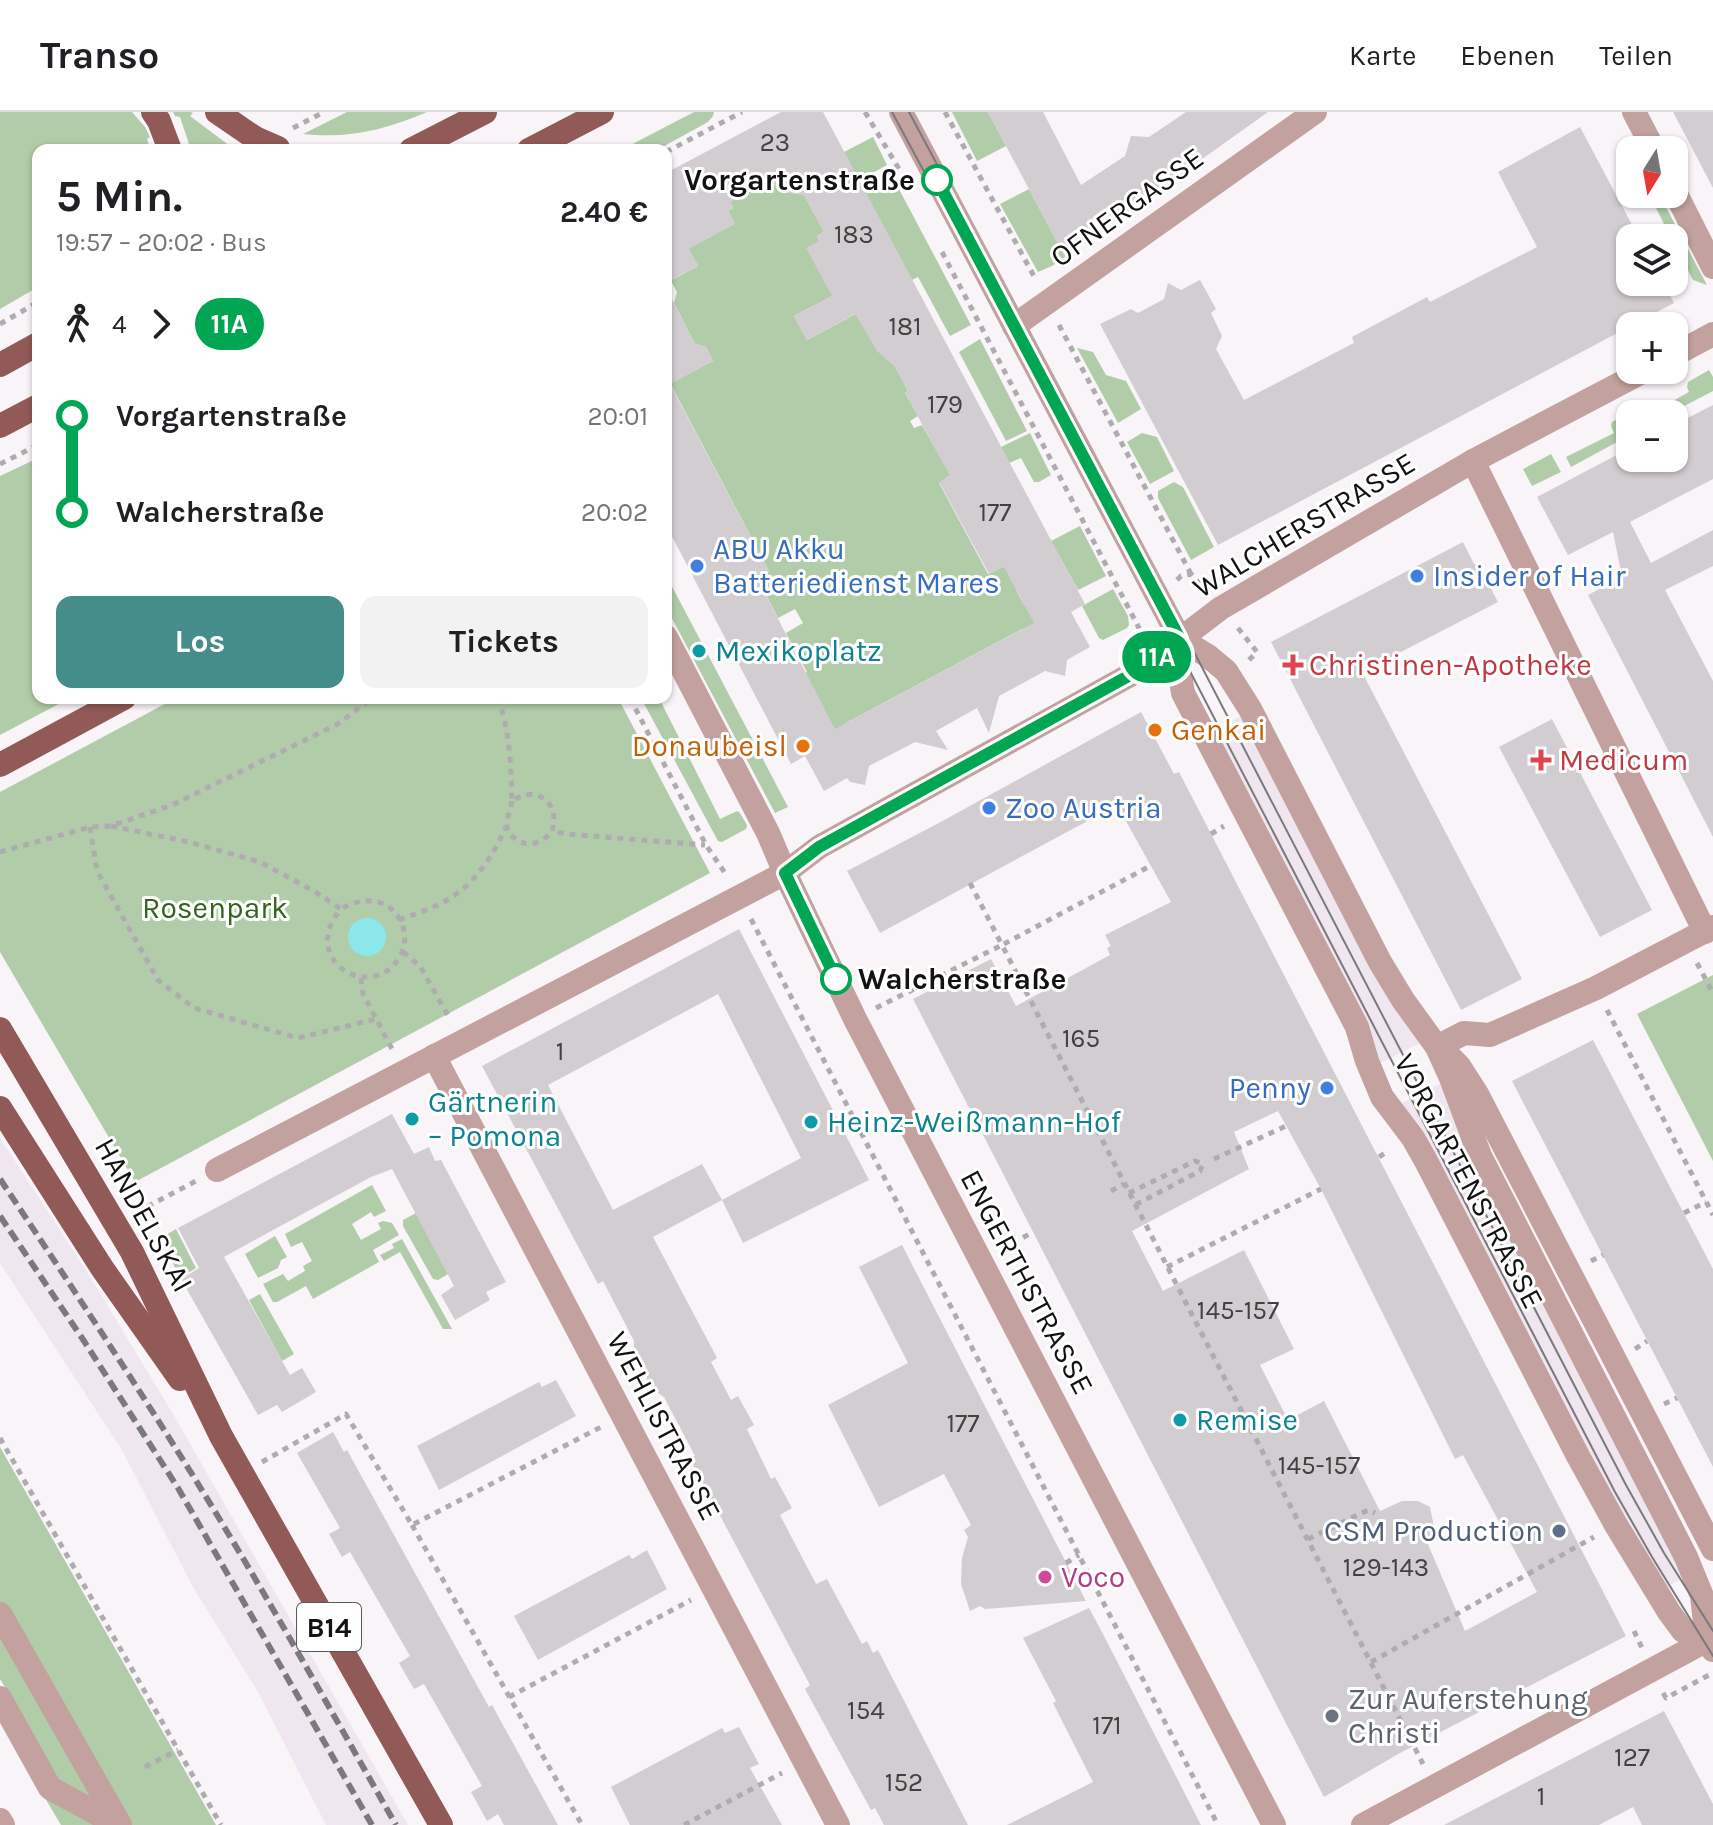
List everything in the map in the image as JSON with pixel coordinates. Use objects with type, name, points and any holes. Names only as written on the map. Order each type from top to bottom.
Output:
[{"type":"main road","points":[[153,112],[168,144]]},
{"type":"main road","points":[[217,112],[255,138],[270,144]]},
{"type":"main road","points":[[423,144],[485,112]]},
{"type":"main road","points":[[541,144],[602,112]]},
{"type":"main road","points":[[0,365],[32,347]]},
{"type":"main road","points":[[0,426],[32,409]]},
{"type":"main road","points":[[0,765],[113,704]]},
{"type":"main road","name":"HANDELSKAI","points":[[0,1029],[132,1252],[221,1436],[441,1825]]},
{"type":"main road","name":"HANDELSKAI","points":[[0,1108],[102,1268],[221,1436]]},
{"type":"street","name":"VORGARTENSTRASSE","points":[[901,112],[1180,639],[1183,693],[1357,1027],[1382,1097],[1426,1161],[1616,1525],[1683,1631],[1711,1643]]},
{"type":"street","name":"OFNERGASSE","points":[[1014,326],[1315,112]]},
{"type":"street","points":[[1634,112],[1647,136]]},
{"type":"street","points":[[1683,208],[1713,267]]},
{"type":"street","points":[[1688,347],[1713,334]]},
{"type":"street","name":"WALCHERSTRASSE","points":[[217,1170],[785,873],[819,847],[1141,669],[1221,608],[1473,461],[1619,384]]},
{"type":"street","points":[[1473,461],[1659,840],[1709,929],[1596,988],[1490,1035],[1464,1033],[1437,1047],[1459,1066],[1477,1094],[1713,1549]]},
{"type":"street","name":"VORGARTENSTRASSE","points":[[1180,639],[1226,671],[1250,709],[1380,962],[1437,1047],[1480,1156],[1686,1557],[1702,1596],[1711,1643]]},
{"type":"street","name":"ENGERTHSTRASSE","points":[[672,649],[768,833],[855,1019],[1274,1825]]},
{"type":"street","name":"WEHLISTRASSE","points":[[434,1056],[838,1825]]},
{"type":"street","points":[[0,1614],[119,1825]]},
{"type":"street","points":[[1363,1825],[1711,1643]]},
{"type":"street","points":[[0,1698],[50,1788],[119,1825]]},
{"type":"path","points":[[315,114],[324,112]]},
{"type":"path","points":[[672,149],[742,112]]},
{"type":"path","points":[[865,112],[901,173]]},
{"type":"path","points":[[945,112],[1191,574]]},
{"type":"path","points":[[941,249],[1139,628]]},
{"type":"path","points":[[0,324],[32,305]]},
{"type":"path","points":[[0,464],[32,448]]},
{"type":"path","points":[[111,826],[172,805],[338,724],[364,704]]},
{"type":"path","points":[[399,920],[447,900],[470,882],[492,856],[506,827],[512,801],[509,744],[500,704]]},
{"type":"path","points":[[633,704],[706,845],[740,896],[1218,1825]]},
{"type":"path","points":[[506,827],[510,835],[524,844],[541,842],[552,831],[555,815],[547,800],[531,794],[512,801]]},
{"type":"path","points":[[0,852],[90,827],[111,826],[189,842],[260,862],[341,909]]},
{"type":"path","points":[[90,827],[97,871],[158,980],[194,1008],[298,1038],[376,1019]]},
{"type":"path","points":[[552,831],[706,845]]},
{"type":"path","points":[[855,1019],[1152,865]]},
{"type":"path","points":[[970,883],[1434,1786]]},
{"type":"path","points":[[364,900],[387,906],[399,920],[405,938],[403,952],[396,963],[386,971],[361,978],[348,974],[338,965],[327,942],[328,928],[341,909],[352,902],[364,900]]},
{"type":"path","points":[[403,952],[420,966],[463,1041]]},
{"type":"path","points":[[361,978],[363,994],[404,1072]]},
{"type":"path","points":[[1596,988],[1713,1215]]},
{"type":"path","points":[[1214,1159],[1286,1126]]},
{"type":"path","points":[[1379,1157],[1388,1151]]},
{"type":"path","points":[[1129,1193],[1195,1161],[1203,1164],[1200,1171],[1135,1205]]},
{"type":"path","points":[[115,1223],[217,1170]]},
{"type":"path","points":[[1111,1191],[1124,1184]]},
{"type":"path","points":[[1167,1267],[1321,1189]]},
{"type":"path","points":[[1684,1213],[1706,1202]]},
{"type":"path","points":[[980,1261],[1033,1232]]},
{"type":"path","points":[[1634,1350],[1647,1341]]},
{"type":"path","points":[[1663,1405],[1677,1398]]},
{"type":"path","points":[[241,1473],[346,1414],[582,1825]]},
{"type":"path","points":[[412,1525],[623,1416]]},
{"type":"path","points":[[0,1438],[220,1825]]},
{"type":"path","points":[[1308,1539],[1368,1510],[1375,1513]]},
{"type":"path","points":[[1371,1662],[1616,1525]]},
{"type":"path","points":[[1066,1563],[1079,1555]]},
{"type":"path","points":[[509,1697],[713,1588]]},
{"type":"path","points":[[1634,1631],[1642,1649]]},
{"type":"path","points":[[145,1767],[178,1750]]},
{"type":"path","points":[[684,1825],[804,1761]]},
{"type":"shaded area","points":[[1243,715],[1422,1042],[1377,1065],[1224,751],[1216,729]]},
{"type":"shaded area","points":[[1445,1081],[1684,1578],[1663,1589],[1398,1105]]},
{"type":"shaded area","points":[[0,1138],[89,1275],[173,1414],[408,1825],[326,1825],[257,1690],[193,1587],[122,1450],[0,1263]]},
{"type":"green space","points":[[0,112],[132,112],[145,127],[150,137],[147,139],[148,144],[32,144],[32,290],[0,309]]},
{"type":"green space","points":[[173,112],[193,113],[190,116],[227,144],[189,144],[180,117]]},
{"type":"green space","points":[[347,112],[427,112],[366,132],[303,134]]},
{"type":"green space","points":[[694,112],[714,112],[708,122],[668,144],[633,144]]},
{"type":"green space","points":[[952,112],[988,112],[1006,146],[977,161]]},
{"type":"green space","points":[[873,137],[887,165],[859,180],[844,152]]},
{"type":"green space","points":[[892,176],[971,325],[950,336],[918,277],[912,280],[864,190]]},
{"type":"green space","points":[[776,177],[774,184],[779,191],[791,193],[799,185],[824,232],[817,236],[819,241],[859,282],[794,316],[807,340],[865,309],[908,391],[905,393],[918,416],[910,421],[914,428],[922,425],[952,474],[939,483],[988,574],[1009,564],[1017,592],[1042,627],[1022,629],[846,723],[833,738],[800,676],[807,672],[786,633],[803,623],[795,609],[778,618],[757,578],[769,571],[672,387],[672,380],[713,361],[706,347],[695,344],[674,303],[677,292],[672,276],[674,279],[698,266],[678,229],[735,224],[728,211],[730,201]]},
{"type":"green space","points":[[1029,189],[1065,257],[1038,272],[1000,204]]},
{"type":"green space","points":[[1656,208],[1666,208],[1675,224],[1664,224]]},
{"type":"green space","points":[[1688,249],[1707,285],[1693,280],[1688,270]]},
{"type":"green space","points":[[980,339],[1027,431],[1006,441],[959,352]]},
{"type":"green space","points":[[1077,348],[1093,352],[1106,375],[1126,381],[1141,409],[1118,423]]},
{"type":"green space","points":[[1709,370],[1713,377],[1713,391],[1688,404],[1688,400],[1674,400],[1689,392],[1688,382]]},
{"type":"green space","points":[[1616,420],[1616,443],[1571,467],[1566,457],[1614,433],[1612,422]]},
{"type":"green space","points":[[1030,433],[1051,475],[1039,482],[1034,482],[1021,458],[1009,463],[1001,447]]},
{"type":"green space","points":[[1142,433],[1157,437],[1174,471],[1150,484],[1127,442]]},
{"type":"green space","points":[[1551,454],[1561,472],[1532,486],[1523,469]]},
{"type":"green space","points":[[32,461],[32,704],[59,704],[0,735],[0,476]]},
{"type":"green space","points":[[1174,482],[1183,487],[1214,547],[1191,560],[1158,498],[1158,491]]},
{"type":"green space","points":[[1080,526],[1106,576],[1078,590],[1051,541]]},
{"type":"green space","points":[[672,586],[788,807],[775,813],[672,618]]},
{"type":"green space","points":[[1113,589],[1128,616],[1129,625],[1103,640],[1082,606]]},
{"type":"green space","name":"Rosenpark","points":[[165,704],[621,704],[710,873],[135,1182],[0,952],[0,792]]},
{"type":"green space","points":[[644,704],[662,704],[720,819],[737,811],[747,825],[746,829],[722,842],[718,841]]},
{"type":"green space","points":[[1713,975],[1713,1161],[1637,1014]]},
{"type":"green space","points":[[372,1185],[386,1211],[374,1217],[371,1212],[352,1224],[361,1240],[381,1229],[378,1223],[392,1223],[399,1235],[373,1250],[379,1262],[313,1299],[306,1286],[273,1302],[263,1284],[283,1274],[288,1281],[305,1271],[303,1266],[312,1261],[302,1242],[291,1247],[285,1234]]},
{"type":"green space","points":[[416,1213],[448,1274],[438,1280],[433,1279],[403,1226],[403,1220]]},
{"type":"green space","points":[[176,1229],[196,1268],[181,1277],[160,1242],[161,1238]]},
{"type":"green space","points":[[275,1236],[287,1257],[281,1260],[278,1268],[258,1278],[245,1254]]},
{"type":"green space","points":[[402,1239],[452,1329],[443,1329],[400,1252],[384,1261],[380,1255],[394,1248],[392,1244]]},
{"type":"green space","points":[[260,1294],[294,1354],[282,1361],[249,1300]]},
{"type":"green space","points":[[0,1447],[216,1825],[61,1825],[42,1793],[8,1692],[0,1679]]},
{"type":"water","points":[[367,918],[380,924],[386,937],[380,950],[367,956],[354,950],[348,937],[354,924]]},
{"type":"building","points":[[781,112],[823,112],[1085,604],[1071,612],[1090,647],[1067,660],[1065,676],[1045,671],[999,696],[989,733],[977,708],[936,731],[948,750],[915,742],[869,766],[865,785],[850,782],[847,778],[824,791],[805,756],[791,764],[672,536],[672,388],[769,571],[757,578],[835,729],[1034,623],[1004,567],[989,574],[939,482],[950,476],[905,393],[908,391],[895,367],[877,351],[855,314],[807,340],[794,316],[832,296],[806,248],[819,241],[817,236],[824,232],[805,196],[779,191],[772,180],[731,202],[734,208],[728,211],[735,224],[689,249],[698,266],[672,280],[672,170]]},
{"type":"building","points":[[988,112],[1043,112],[1081,185],[1125,156],[1131,136],[1149,137],[1186,112],[1268,112],[1065,257]]},
{"type":"building","points":[[1673,112],[1713,112],[1713,188],[1688,136]]},
{"type":"building","points":[[1580,127],[1616,195],[1616,208],[1623,208],[1632,224],[1616,224],[1616,296],[1670,296],[1674,303],[1657,312],[1616,312],[1616,334],[1218,545],[1100,324],[1131,309],[1138,313],[1164,299],[1168,283],[1181,290],[1200,280],[1216,309],[1211,313],[1222,336],[1216,349],[1244,400],[1354,343],[1352,337],[1427,297],[1430,302],[1537,247],[1498,172]]},
{"type":"building","points":[[672,300],[695,344],[706,347],[713,361],[672,383]]},
{"type":"building","points":[[1713,405],[1713,479],[1630,522],[1651,563],[1713,530],[1713,566],[1665,590],[1713,681],[1713,837],[1588,595],[1622,577],[1613,532],[1568,555],[1537,497],[1616,455],[1616,472],[1688,472],[1688,418]]},
{"type":"building","points":[[1463,542],[1498,602],[1362,672],[1522,979],[1461,1010],[1271,642]]},
{"type":"building","points":[[1141,712],[1174,774],[1179,772],[1626,1636],[1400,1753],[1324,1797],[913,999],[991,959],[1016,1006],[1110,955],[1107,948],[1111,946],[1105,935],[1171,902],[1117,805],[880,933],[847,871]],"holes":[[[1278,1111],[1321,1189],[1455,1459],[1463,1455],[1537,1592],[1465,1631],[1427,1542],[1434,1527],[1430,1507],[1418,1501],[1402,1501],[1380,1511],[1324,1401],[1288,1420],[1260,1365],[1294,1349],[1244,1250],[1163,1291],[1132,1231],[1249,1169],[1234,1132]]]},
{"type":"building","points":[[1552,719],[1652,910],[1600,937],[1499,747]]},
{"type":"building","points":[[739,929],[869,1180],[743,1243],[722,1200],[653,1237],[717,1358],[711,1362],[731,1400],[738,1396],[754,1425],[747,1429],[771,1479],[775,1477],[792,1508],[780,1515],[816,1584],[827,1579],[862,1644],[867,1641],[873,1653],[878,1650],[968,1825],[884,1825],[875,1808],[871,1810],[805,1689],[810,1685],[690,1459],[695,1456],[664,1397],[647,1386],[642,1365],[633,1360],[634,1341],[603,1281],[598,1284],[482,1066]],"holes":[[[718,994],[801,1158],[722,1200],[702,1164],[613,1210],[548,1085]]]},
{"type":"building","points":[[1593,1040],[1713,1269],[1713,1467],[1512,1081]]},
{"type":"building","points":[[392,1114],[414,1154],[429,1147],[435,1161],[441,1160],[506,1282],[486,1292],[490,1300],[455,1320],[441,1295],[454,1286],[392,1169],[371,1177],[224,1257],[290,1375],[302,1368],[316,1392],[282,1412],[277,1405],[258,1415],[181,1279],[199,1268],[178,1228]]},
{"type":"building","points":[[902,1245],[1086,1601],[985,1609],[980,1606],[970,1611],[961,1584],[962,1558],[968,1537],[964,1530],[971,1525],[944,1474],[879,1507],[828,1405],[908,1363],[859,1267]]},
{"type":"building","points":[[556,1380],[576,1416],[439,1490],[417,1446],[539,1382],[542,1387]]},
{"type":"building","points":[[333,1432],[344,1452],[347,1450],[558,1825],[504,1825],[498,1814],[487,1821],[471,1792],[482,1786],[424,1684],[414,1689],[399,1663],[410,1656],[350,1552],[342,1557],[329,1534],[340,1528],[297,1453]]},
{"type":"building","points":[[647,1550],[667,1589],[538,1660],[514,1616],[629,1555],[632,1559]]},
{"type":"building","points":[[1089,1608],[1201,1825],[1007,1825],[1093,1782],[1023,1638]]},
{"type":"building","points":[[1664,1711],[1713,1804],[1713,1825],[1642,1825],[1633,1807],[1599,1825],[1444,1825]]},
{"type":"building","points":[[739,1727],[759,1764],[750,1768],[782,1825],[630,1825],[611,1787],[722,1728],[725,1733]]},
{"type":"tram line","points":[[892,112],[1121,538],[1615,1492],[1713,1656]]},
{"type":"tram line","points":[[909,112],[1079,430],[1626,1485],[1713,1631]]},
{"type":"railway","points":[[0,1179],[195,1479],[396,1825]]},
{"type":"railway","points":[[0,1216],[178,1488],[372,1825]]},
{"type":"bus line","name":"11A","points":[[836,979],[785,873],[819,847],[1141,669],[1180,639],[937,180]]},
{"type":"place","name":"Vorgartenstraße","points":[[937,180]]},
{"type":"place","name":"ABU Akku Batteriedienst Mares","points":[[697,566]]},
{"type":"place","name":"Insider of Hair","points":[[1417,576]]},
{"type":"place","name":"Mexikoplatz","points":[[699,651]]},
{"type":"place","name":"Christinen-Apotheke","points":[[1293,665]]},
{"type":"place","name":"Genkai","points":[[1155,730]]},
{"type":"place","name":"Donaubeisl","points":[[803,746]]},
{"type":"place","name":"Medicum","points":[[1541,760]]},
{"type":"place","name":"Zoo Austria","points":[[989,808]]},
{"type":"place","name":"Walcherstraße","points":[[836,979]]},
{"type":"place","name":"Penny","points":[[1327,1088]]},
{"type":"place","name":"Gärtnerin – Pomona","points":[[412,1119]]},
{"type":"place","name":"Heinz-Weißmann-Hof","points":[[811,1122]]},
{"type":"place","name":"Remise","points":[[1180,1420]]},
{"type":"place","name":"CSM Production","points":[[1559,1531]]},
{"type":"place","name":"Voco","points":[[1045,1577]]},
{"type":"place","name":"Zur Auferstehung Christi","points":[[1332,1716]]}]
